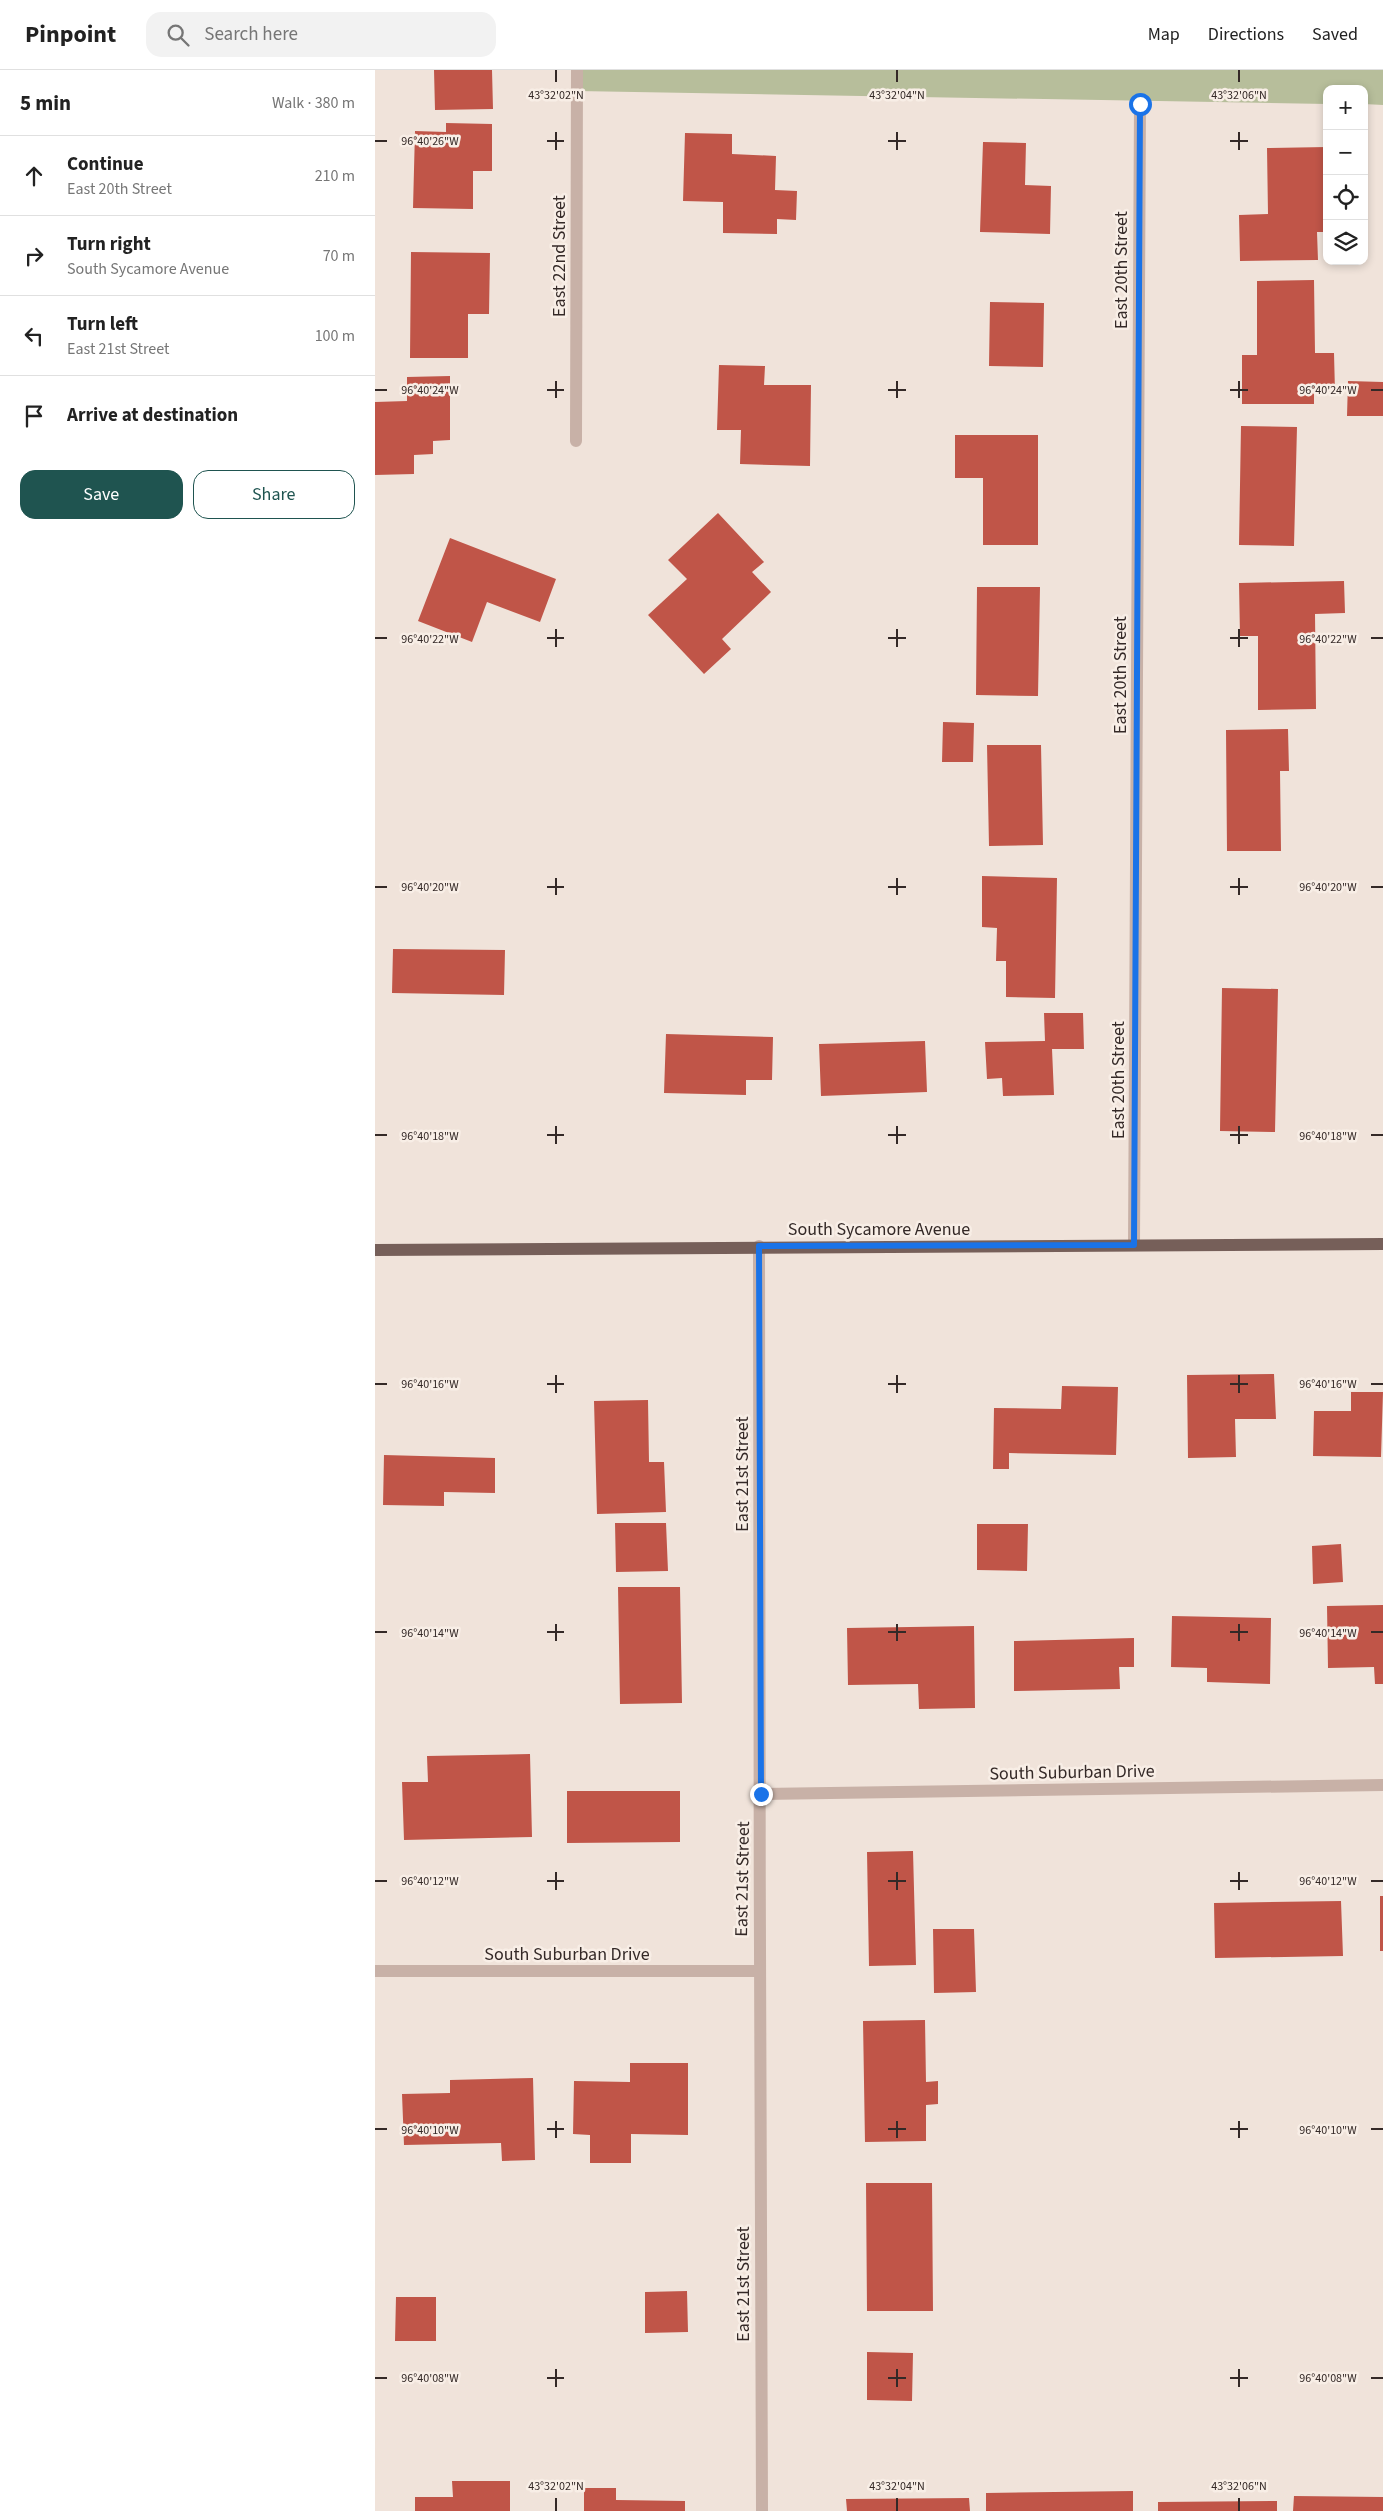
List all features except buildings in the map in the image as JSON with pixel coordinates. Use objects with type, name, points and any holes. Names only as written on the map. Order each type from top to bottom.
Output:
[{"type":"main road","name":"South Sycamore Avenue","points":[[375,1250],[759,1246],[1383,1244]]},
{"type":"street","name":"East 22nd Street","points":[[576,441],[577,70]]},
{"type":"street","name":"East 20th Street","points":[[1134,1245],[1140,104]]},
{"type":"street","name":"East 21st Street","points":[[759,1246],[761,1794],[759,1971],[762,2511]]},
{"type":"street","name":"South Suburban Drive","points":[[761,1794],[1383,1785]]},
{"type":"street","name":"South Suburban Drive","points":[[375,1971],[759,1971]]},
{"type":"green space","points":[[577,70],[1383,70],[1383,105],[1368,104],[1368,85],[1323,85],[1323,104],[577,91]]},
{"type":"route","points":[[761,1794],[759,1246],[1134,1245],[1140,104]]}]
